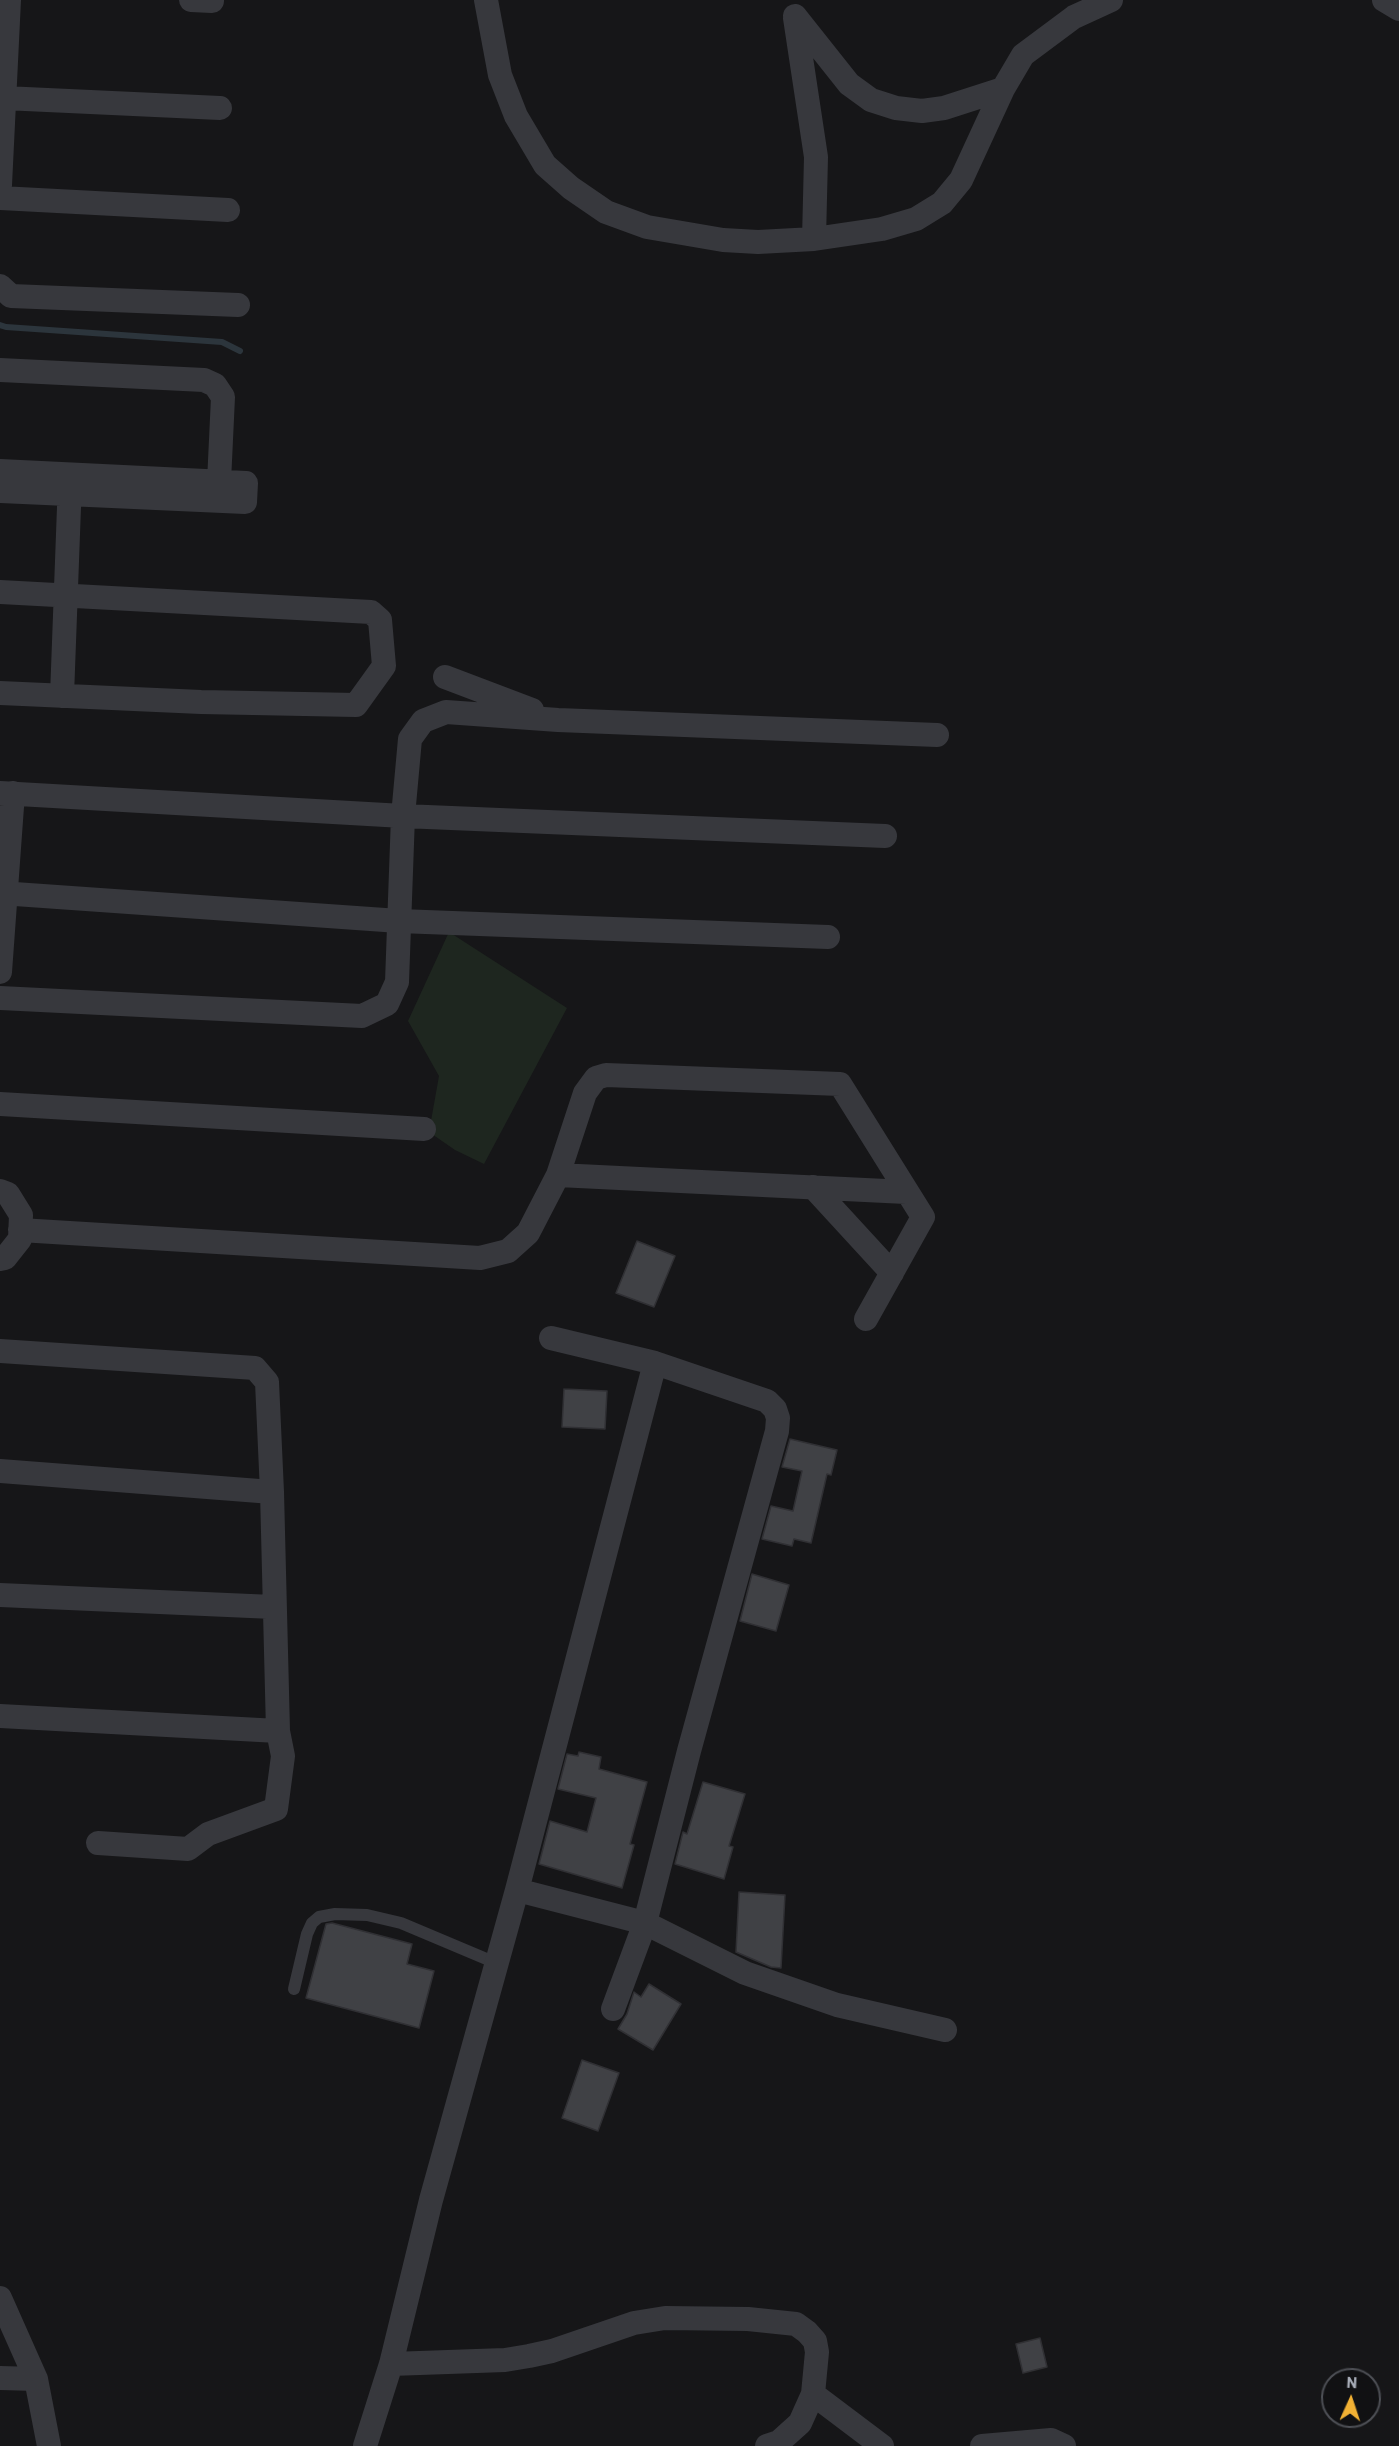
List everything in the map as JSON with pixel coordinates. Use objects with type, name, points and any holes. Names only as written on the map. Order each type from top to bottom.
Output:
[{"type":"street","points":[[0,185],[9,0]]},
{"type":"street","points":[[486,0],[500,75],[516,116],[545,165],[571,188],[606,212],[647,227],[723,240],[758,242],[814,239],[882,229],[916,219],[942,203],[961,180],[1014,68],[1036,44],[1074,17],[1111,0]]},
{"type":"street","points":[[1384,0],[1399,9]]},
{"type":"street","points":[[793,8],[816,158],[814,239]]},
{"type":"street","points":[[793,8],[849,84],[871,100],[896,108],[922,111],[944,108],[1003,89]]},
{"type":"street","points":[[4,98],[220,108]]},
{"type":"street","points":[[0,198],[228,210]]},
{"type":"street","points":[[0,286],[11,296],[238,305]]},
{"type":"street","points":[[0,370],[204,380],[215,386],[223,397],[219,482]]},
{"type":"street","points":[[0,471],[70,484],[244,502],[246,483],[70,484],[0,491]]},
{"type":"street","points":[[62,696],[70,484]]},
{"type":"street","points":[[0,592],[371,612],[380,620],[384,666],[356,705],[0,693]]},
{"type":"street","points":[[444,677],[558,720]]},
{"type":"street","points":[[0,998],[362,1016],[387,1004],[397,982],[403,816],[410,739],[423,721],[446,712],[558,720],[937,735]]},
{"type":"street","points":[[0,972],[6,793],[403,816],[885,836]]},
{"type":"street","points":[[3,894],[399,921],[828,937]]},
{"type":"street","points":[[20,1230],[480,1258],[508,1251],[528,1233],[558,1175],[585,1093],[596,1078],[606,1075],[840,1084],[923,1217],[866,1319]]},
{"type":"street","points":[[0,1104],[424,1129]]},
{"type":"street","points":[[558,1175],[906,1192]]},
{"type":"street","points":[[813,1187],[892,1273]]},
{"type":"street","points":[[0,1191],[8,1194],[21,1215],[20,1239],[5,1258],[0,1259]]},
{"type":"street","points":[[551,1338],[655,1363],[767,1401],[775,1409],[778,1418],[777,1431],[689,1751],[645,1923],[614,2009]]},
{"type":"street","points":[[0,1351],[255,1368],[267,1382],[278,1731],[283,1756],[276,1809],[208,1834],[188,1849],[98,1843]]},
{"type":"street","points":[[365,2446],[392,2364],[434,2188],[517,1890],[655,1363]]},
{"type":"street","points":[[0,1471],[272,1492]]},
{"type":"street","points":[[0,1595],[273,1607]]},
{"type":"street","points":[[0,1716],[278,1731]]},
{"type":"street","points":[[517,1890],[645,1923],[745,1973],[837,2005],[945,2030]]},
{"type":"street","points":[[0,2298],[36,2379],[49,2446]]},
{"type":"street","points":[[392,2364],[505,2360],[529,2356],[552,2351],[634,2323],[665,2318],[747,2319],[796,2325],[815,2341],[817,2352],[813,2394],[800,2423],[779,2442],[767,2446]]},
{"type":"street","points":[[0,2378],[36,2379]]},
{"type":"street","points":[[813,2394],[882,2446]]},
{"type":"street","points":[[982,2446],[1051,2440],[1064,2446]]},
{"type":"lane","points":[[294,1989],[307,1934],[312,1923],[319,1917],[335,1914],[367,1915],[401,1923],[496,1963]]},
{"type":"shaded area","points":[[449,932],[567,1008],[484,1164],[455,1150],[429,1132],[439,1076],[408,1021]]},
{"type":"building","points":[[637,1241],[675,1256],[654,1307],[616,1293]]},
{"type":"building","points":[[564,1389],[607,1391],[605,1429],[562,1427]]},
{"type":"building","points":[[790,1439],[837,1450],[831,1475],[827,1474],[811,1543],[794,1539],[792,1546],[762,1539],[771,1506],[793,1511],[802,1471],[782,1467]]},
{"type":"building","points":[[752,1574],[789,1585],[776,1631],[740,1621]]},
{"type":"building","points":[[579,1752],[601,1757],[599,1769],[647,1782],[630,1844],[634,1845],[622,1888],[539,1864],[550,1821],[587,1832],[596,1798],[558,1789],[567,1754],[578,1756]]},
{"type":"building","points":[[703,1782],[745,1794],[729,1846],[733,1847],[724,1879],[675,1864],[683,1832],[687,1834]]},
{"type":"building","points":[[739,1892],[785,1895],[781,1968],[771,1967],[736,1952]]},
{"type":"building","points":[[332,1923],[412,1944],[407,1964],[434,1971],[419,2028],[306,1998],[326,1924]]},
{"type":"building","points":[[649,1984],[681,2004],[653,2050],[618,2029],[627,2014],[634,1992],[641,1997]]},
{"type":"building","points":[[582,2060],[619,2073],[598,2131],[562,2118]]},
{"type":"building","points":[[1040,2338],[1047,2367],[1023,2373],[1016,2344]]},
{"type":"waterway","points":[[0,325],[222,342],[240,351]]}]
